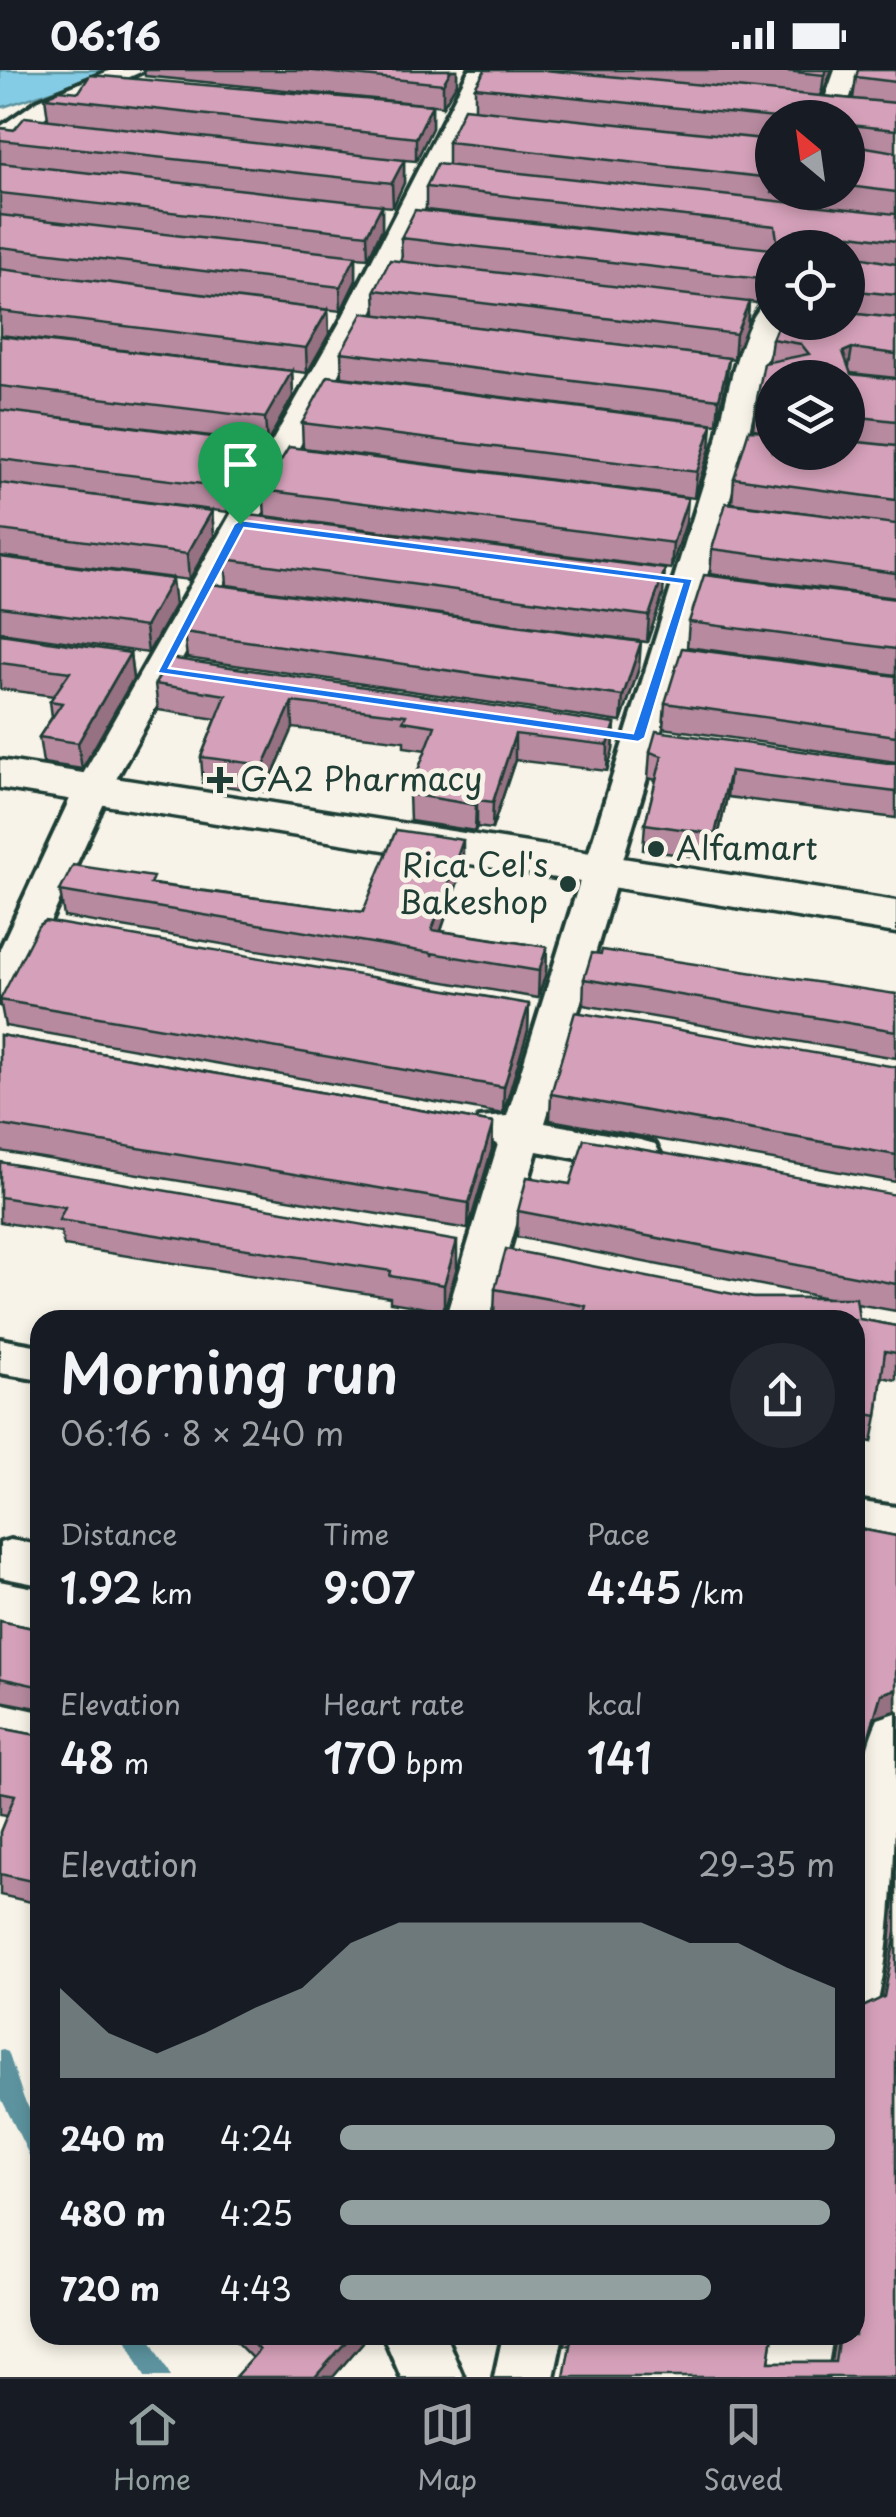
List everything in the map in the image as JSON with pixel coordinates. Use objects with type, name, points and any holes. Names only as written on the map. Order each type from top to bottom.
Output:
[{"type":"street","points":[[6,134],[43,105],[133,70]]},
{"type":"street","points":[[831,100],[847,70]]},
{"type":"street","points":[[0,990],[92,790],[318,384],[353,324],[391,271],[393,220],[440,173],[443,118],[477,73]]},
{"type":"street","points":[[100,83],[155,89]]},
{"type":"street","points":[[443,118],[490,122]]},
{"type":"street","points":[[6,134],[52,132]]},
{"type":"street","points":[[390,167],[440,173]]},
{"type":"street","points":[[393,220],[442,225]]},
{"type":"street","points":[[344,265],[391,271]]},
{"type":"street","points":[[731,312],[755,313]]},
{"type":"street","points":[[314,320],[392,329]]},
{"type":"street","points":[[469,1310],[522,1133],[576,1020],[602,871],[638,738],[710,512],[746,441],[750,373],[762,340]]},
{"type":"street","points":[[281,380],[358,390]]},
{"type":"street","points":[[693,434],[746,441]]},
{"type":"street","points":[[241,453],[317,463]]},
{"type":"street","points":[[671,507],[748,517]]},
{"type":"street","points":[[203,520],[279,529]]},
{"type":"street","points":[[650,576],[726,587]]},
{"type":"street","points":[[166,589],[241,599]]},
{"type":"street","points":[[628,650],[706,660]]},
{"type":"street","points":[[126,665],[200,676]]},
{"type":"street","points":[[600,732],[675,743]]},
{"type":"street","points":[[0,774],[896,917]]},
{"type":"street","points":[[31,928],[70,935]]},
{"type":"street","points":[[519,1010],[576,1020]]},
{"type":"street","points":[[464,1123],[672,1160]]},
{"type":"street","points":[[0,1356],[30,1362]]},
{"type":"street","points":[[865,1522],[896,1528]]},
{"type":"street","points":[[0,1725],[30,1732]]},
{"type":"street","points":[[865,1935],[896,1735]]},
{"type":"street","points":[[418,2345],[432,2377]]},
{"type":"street","points":[[524,2377],[531,2345]]},
{"type":"street","points":[[796,2377],[801,2345]]},
{"type":"water","points":[[0,70],[116,70],[0,108]]},
{"type":"building","points":[[303,70],[451,70],[443,84]]},
{"type":"building","points":[[485,70],[544,70],[864,100],[755,100],[755,116],[475,87]]},
{"type":"building","points":[[775,70],[826,70],[824,75]]},
{"type":"building","points":[[858,70],[896,70],[896,82],[856,77]]},
{"type":"building","points":[[90,75],[432,105],[416,138],[45,97],[59,90],[79,92]]},
{"type":"building","points":[[865,100],[896,103],[896,130],[865,127]]},
{"type":"building","points":[[464,108],[755,138],[755,176],[448,142]]},
{"type":"building","points":[[25,117],[404,160],[392,183],[0,140],[0,128],[14,130]]},
{"type":"building","points":[[865,147],[896,152],[896,192],[865,188]]},
{"type":"building","points":[[0,163],[382,205],[367,234],[0,193]]},
{"type":"building","points":[[437,164],[755,199],[755,210],[896,214],[896,241],[865,237],[865,230],[776,230],[775,226],[426,187]]},
{"type":"building","points":[[415,210],[755,247],[755,278],[401,238]]},
{"type":"building","points":[[0,215],[356,256],[340,287],[0,247]]},
{"type":"building","points":[[865,258],[896,264],[896,295],[865,292]]},
{"type":"building","points":[[390,260],[749,302],[736,334],[375,290]]},
{"type":"building","points":[[0,269],[328,310],[306,348],[0,311]]},
{"type":"building","points":[[363,313],[729,358],[719,399],[341,352]]},
{"type":"building","points":[[865,315],[896,318],[896,354],[852,348],[843,352],[846,360],[779,360],[809,354],[801,344],[778,340],[865,340]]},
{"type":"building","points":[[0,336],[292,371],[265,418],[0,386]]},
{"type":"building","points":[[328,376],[712,424],[697,472],[302,423]]},
{"type":"building","points":[[865,376],[896,379],[896,421],[865,417]]},
{"type":"building","points":[[0,410],[251,442],[226,487],[0,459]]},
{"type":"building","points":[[749,430],[755,430],[755,470],[865,470],[865,443],[896,446],[896,500],[734,478]]},
{"type":"building","points":[[289,447],[688,498],[673,543],[263,490]]},
{"type":"building","points":[[0,483],[212,511],[187,554],[0,530]]},
{"type":"building","points":[[726,503],[896,524],[896,573],[712,549]]},
{"type":"building","points":[[250,515],[665,569],[649,616],[225,559]]},
{"type":"building","points":[[0,557],[172,579],[145,627],[0,607]]},
{"type":"building","points":[[704,575],[896,599],[896,649],[689,622]]},
{"type":"building","points":[[211,584],[641,642],[623,696],[184,632]]},
{"type":"building","points":[[0,634],[130,653],[78,743],[39,737],[62,703],[50,701],[70,672],[0,663]]},
{"type":"building","points":[[682,648],[896,676],[896,736],[665,703]]},
{"type":"building","points":[[169,658],[615,724],[608,745],[515,734],[493,802],[477,800],[476,805],[409,794],[435,726],[403,721],[406,715],[292,702],[264,765],[201,757],[226,695],[155,684]]},
{"type":"building","points":[[656,731],[896,764],[896,792],[730,771],[715,834],[645,824],[662,756],[650,752]]},
{"type":"building","points":[[396,830],[463,840],[432,930],[547,947],[539,971],[60,891],[73,865],[153,877],[150,884],[363,912]]},
{"type":"building","points":[[45,921],[529,1004],[504,1087],[0,1000],[38,926]]},
{"type":"building","points":[[602,950],[896,994],[896,1031],[584,979],[592,953],[601,954]]},
{"type":"building","points":[[575,1012],[896,1067],[896,1155],[551,1094]]},
{"type":"building","points":[[0,1035],[493,1123],[469,1203],[0,1125]]},
{"type":"building","points":[[584,1139],[896,1195],[896,1284],[518,1211],[527,1177],[570,1184]]},
{"type":"building","points":[[0,1162],[457,1241],[444,1285],[390,1276],[391,1271],[59,1220],[65,1207],[0,1197]]},
{"type":"building","points":[[506,1249],[753,1298],[856,1298],[858,1310],[585,1310],[586,1306],[495,1289]]},
{"type":"building","points":[[865,1320],[896,1326],[896,1353],[885,1351],[877,1416],[865,1414]]},
{"type":"building","points":[[865,1530],[896,1536],[896,1689],[881,1694],[865,1749]]},
{"type":"building","points":[[0,1621],[30,1627],[30,1684],[0,1678]]},
{"type":"building","points":[[0,1728],[30,1734],[30,1881],[0,1874],[0,1832],[15,1795],[0,1792]]},
{"type":"building","points":[[896,1933],[896,2377],[564,2377],[570,2345],[772,2345],[769,2362],[835,2362],[838,2345],[865,2345],[865,2006],[884,1997]]},
{"type":"building","points":[[254,2345],[343,2345],[315,2377],[235,2377],[259,2350]]},
{"type":"waterway","points":[[0,2060],[14,2103],[30,2134]]},
{"type":"waterway","points":[[141,2345],[158,2377]]},
{"type":"place","name":"GA2 Pharmacy","points":[[220,780]]},
{"type":"place","name":"Alfamart","points":[[656,849]]},
{"type":"place","name":"Rica Cel's Bakeshop","points":[[568,884]]},
{"type":"route","points":[[240,524],[577,567],[689,582],[638,738],[161,670],[240,524]]}]
